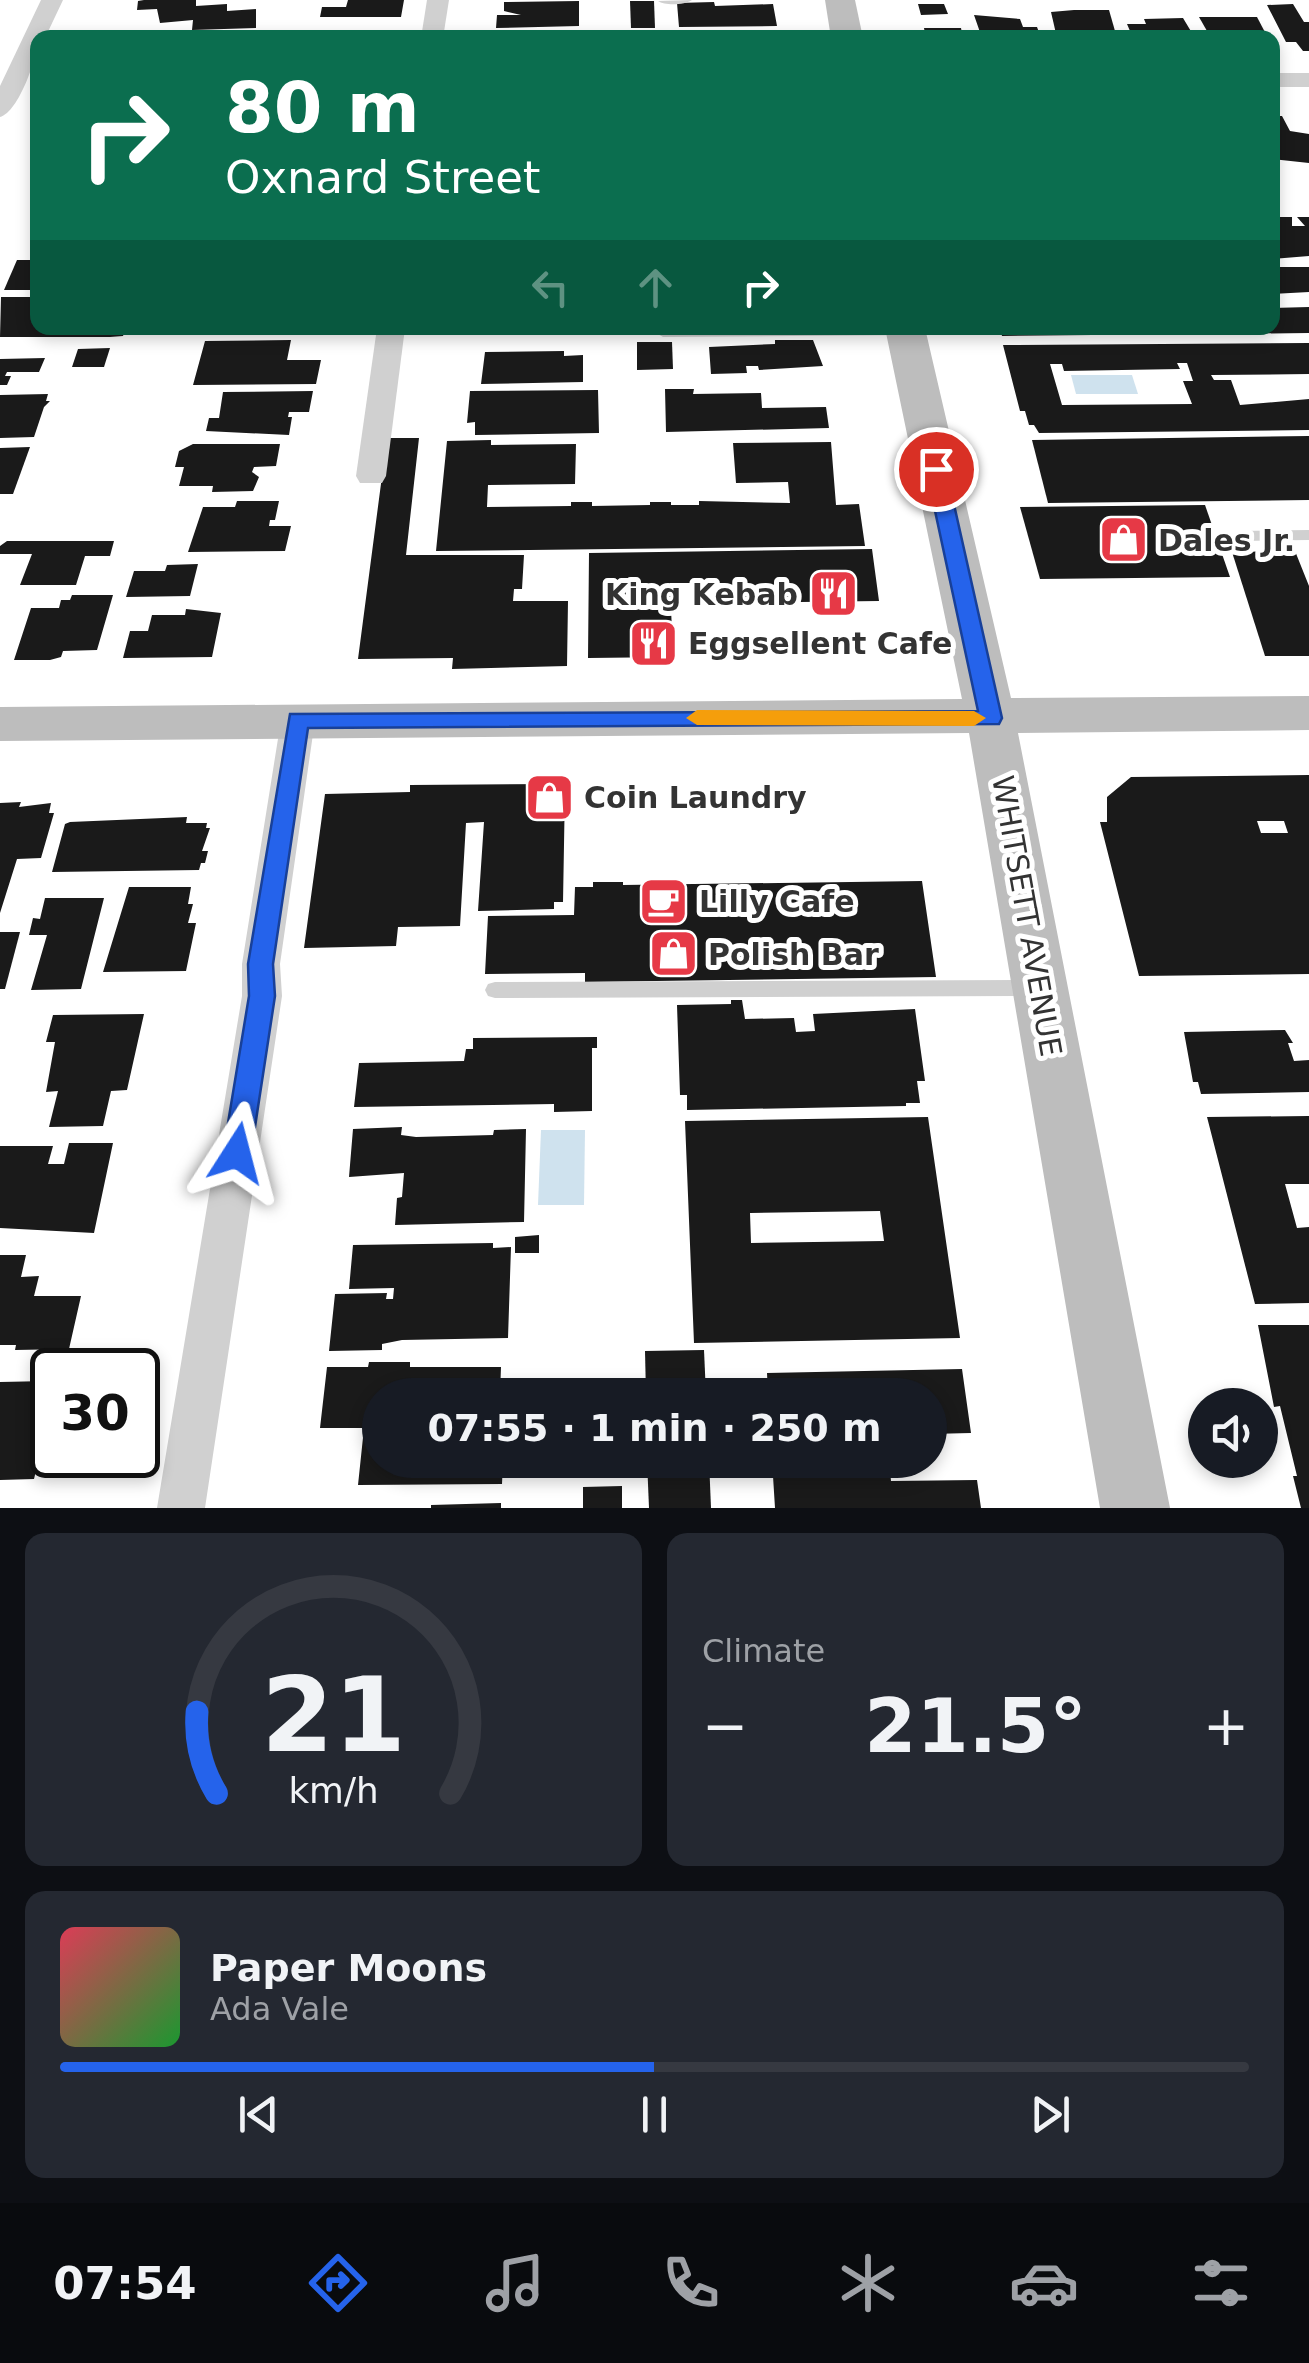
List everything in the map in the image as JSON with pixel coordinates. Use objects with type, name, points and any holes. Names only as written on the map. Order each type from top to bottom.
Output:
[{"type":"main road","points":[[840,0],[846,30]]},
{"type":"main road","name":"WHITSETT AVENUE","points":[[907,335],[991,718],[1135,1508]]},
{"type":"main road","points":[[0,724],[1309,713]]},
{"type":"street","points":[[41,30],[52,0]]},
{"type":"street","points":[[433,30],[438,0]]},
{"type":"street","points":[[0,45],[30,45]]},
{"type":"street","points":[[0,110],[30,56]]},
{"type":"street","points":[[1280,80],[1309,80]]},
{"type":"street","points":[[371,476],[390,335]]},
{"type":"street","points":[[182,1508],[262,996],[260,964],[298,720]]},
{"type":"lane","points":[[663,0],[687,0]]},
{"type":"lane","points":[[1238,536],[1309,535]]},
{"type":"lane","points":[[495,990],[1040,988]]},
{"type":"water","points":[[1071,375],[1132,375],[1138,394],[1076,394]]},
{"type":"water","points":[[541,1130],[585,1130],[584,1205],[538,1205]]},
{"type":"building","points":[[196,0],[196,6],[227,4],[227,11],[256,9],[256,28],[192,30],[193,20],[160,23],[157,9],[137,10],[138,1]]},
{"type":"building","points":[[348,0],[404,0],[401,17],[320,17],[322,7],[346,7]]},
{"type":"building","points":[[579,1],[579,26],[496,28],[497,15],[521,15],[504,11],[504,2]]},
{"type":"building","points":[[630,1],[654,1],[655,28],[631,28]]},
{"type":"building","points":[[714,2],[715,6],[773,4],[777,26],[679,27],[677,3]]},
{"type":"building","points":[[918,4],[944,4],[948,14],[921,15]]},
{"type":"building","points":[[1293,4],[1304,22],[1309,22],[1309,51],[1303,51],[1296,42],[1286,42],[1267,5]]},
{"type":"building","points":[[1109,10],[1115,30],[1055,30],[1051,12]]},
{"type":"building","points":[[974,15],[1020,19],[1023,27],[1038,30],[979,30]]},
{"type":"building","points":[[1199,17],[1257,17],[1264,30],[1206,30]]},
{"type":"building","points":[[1183,18],[1190,30],[1130,30],[1127,24],[1146,24],[1144,19]]},
{"type":"building","points":[[924,28],[961,30],[924,30]]},
{"type":"building","points":[[1280,116],[1290,131],[1309,134],[1309,163],[1280,160]]},
{"type":"building","points":[[1280,217],[1292,217],[1292,226],[1305,226],[1297,217],[1309,217],[1309,256],[1280,258]]},
{"type":"building","points":[[17,260],[30,260],[30,290],[4,290]]},
{"type":"building","points":[[1280,267],[1309,267],[1309,292],[1280,294]]},
{"type":"building","points":[[1,297],[30,297],[30,335],[123,335],[110,337],[0,337]]},
{"type":"building","points":[[1309,307],[1309,333],[1280,333],[1280,308]]},
{"type":"building","points":[[291,340],[287,360],[321,360],[316,384],[193,385],[205,341]]},
{"type":"building","points":[[775,340],[813,340],[823,366],[759,370],[758,366],[746,366],[747,373],[711,374],[709,347],[775,344]]},
{"type":"building","points":[[637,342],[672,342],[673,369],[637,370]]},
{"type":"building","points":[[1309,343],[1309,374],[1211,375],[1214,380],[1231,380],[1240,405],[1309,399],[1309,430],[1039,433],[1034,425],[1029,425],[1025,411],[1020,411],[1003,345]],"holes":[[[1177,363],[1187,363],[1193,381],[1183,381],[1192,404],[1062,405],[1050,364],[1062,364],[1064,371],[1180,369]]]},
{"type":"building","points":[[110,348],[104,367],[72,367],[78,349]]},
{"type":"building","points":[[564,351],[564,356],[583,355],[583,382],[481,384],[485,352]]},
{"type":"building","points":[[45,358],[39,372],[7,372],[5,376],[11,376],[7,385],[0,385],[0,359]]},
{"type":"building","points":[[665,389],[694,389],[693,394],[761,393],[762,408],[826,407],[829,428],[666,432]]},
{"type":"building","points":[[598,390],[599,433],[475,435],[475,422],[467,423],[470,391]]},
{"type":"building","points":[[313,391],[309,412],[289,412],[289,435],[206,431],[209,418],[219,418],[223,392]]},
{"type":"building","points":[[48,394],[46,401],[50,401],[44,407],[34,437],[0,438],[0,395]]},
{"type":"building","points":[[1309,436],[1309,500],[1048,503],[1032,440]]},
{"type":"building","points":[[387,438],[419,438],[406,555],[524,555],[522,589],[514,589],[513,601],[568,601],[567,666],[452,669],[453,658],[358,659]]},
{"type":"building","points":[[491,440],[491,445],[576,444],[575,484],[488,485],[487,507],[571,506],[571,502],[592,502],[592,506],[650,502],[699,505],[699,501],[790,503],[788,482],[736,483],[733,443],[831,442],[836,505],[859,504],[865,546],[436,551],[447,441]]},
{"type":"building","points":[[193,444],[280,444],[276,466],[254,467],[252,472],[259,477],[253,491],[212,492],[213,486],[179,486],[184,467],[175,467],[179,451]]},
{"type":"building","points":[[30,447],[13,494],[0,494],[0,448]]},
{"type":"building","points":[[237,501],[279,501],[275,520],[270,520],[269,526],[291,526],[285,551],[188,552],[203,507],[235,507]]},
{"type":"building","name":"Dales Jr.","points":[[1205,505],[1230,577],[1040,579],[1020,507]]},
{"type":"building","points":[[7,541],[114,541],[110,556],[85,556],[76,585],[20,585],[32,554],[0,554],[0,546]]},
{"type":"building","points":[[872,549],[879,601],[726,603],[725,583],[670,583],[673,657],[588,658],[589,553]]},
{"type":"building","points":[[1295,551],[1309,586],[1309,656],[1265,656],[1232,552]]},
{"type":"building","points":[[198,564],[190,596],[126,597],[134,571],[165,571],[167,565]]},
{"type":"building","points":[[72,595],[113,595],[97,650],[63,651],[61,657],[50,660],[14,660],[31,608],[59,608],[61,600],[70,600]]},
{"type":"building","points":[[186,609],[221,613],[212,657],[123,658],[130,631],[148,631],[152,615],[185,615]]},
{"type":"building","points":[[1309,775],[1309,974],[1139,976],[1100,822],[1107,822],[1107,797],[1131,777]],"holes":[[[1257,821],[1284,821],[1288,833],[1261,833]]]},
{"type":"building","points":[[410,785],[565,787],[563,902],[554,902],[554,909],[478,911],[484,822],[466,823],[460,926],[398,927],[396,946],[304,948],[325,794],[410,792]]},
{"type":"building","points":[[21,802],[19,807],[51,803],[49,813],[54,813],[41,858],[17,859],[0,913],[0,803]]},
{"type":"building","points":[[187,817],[186,823],[207,823],[206,828],[210,828],[202,851],[208,851],[205,863],[201,863],[199,870],[52,872],[65,824]]},
{"type":"building","points":[[922,881],[936,977],[585,982],[585,973],[485,974],[488,916],[574,915],[575,887],[593,887],[593,882],[623,885]]},
{"type":"building","points":[[129,887],[191,887],[188,904],[193,904],[188,923],[196,923],[186,971],[103,972]]},
{"type":"building","points":[[45,898],[104,898],[81,989],[31,990],[47,935],[29,935],[33,918],[40,919]]},
{"type":"building","points":[[0,932],[20,932],[5,989],[0,989]]},
{"type":"building","points":[[731,1000],[742,1000],[745,1019],[794,1018],[796,1032],[815,1031],[813,1014],[915,1009],[925,1081],[917,1081],[920,1103],[687,1110],[687,1095],[680,1095],[677,1005],[731,1004]]},
{"type":"building","points":[[144,1014],[127,1090],[111,1091],[103,1126],[49,1127],[58,1091],[46,1092],[55,1042],[46,1042],[53,1015]]},
{"type":"building","points":[[1285,1030],[1293,1043],[1288,1043],[1294,1061],[1309,1060],[1309,1092],[1201,1094],[1198,1082],[1193,1082],[1184,1032]]},
{"type":"building","points":[[597,1037],[597,1048],[592,1048],[592,1111],[554,1112],[554,1104],[354,1107],[359,1063],[464,1061],[466,1049],[473,1049],[473,1038]]},
{"type":"building","points":[[1309,1116],[1309,1184],[1285,1184],[1297,1228],[1309,1227],[1309,1303],[1255,1304],[1207,1117]]},
{"type":"building","points":[[928,1117],[960,1338],[694,1343],[685,1121]],"holes":[[[880,1211],[884,1241],[751,1243],[750,1213]]]},
{"type":"building","points":[[402,1127],[401,1135],[416,1137],[493,1135],[494,1130],[526,1129],[524,1222],[395,1225],[404,1173],[349,1177],[353,1129]]},
{"type":"building","points":[[69,1143],[113,1143],[94,1233],[0,1228],[0,1146],[53,1146],[48,1164],[64,1164]]},
{"type":"building","points":[[539,1235],[539,1253],[515,1253],[515,1237]]},
{"type":"building","points":[[493,1243],[493,1248],[511,1247],[508,1338],[402,1340],[382,1344],[382,1350],[329,1351],[335,1294],[387,1293],[386,1299],[393,1299],[394,1288],[349,1289],[353,1245]]},
{"type":"building","points":[[0,1255],[26,1255],[21,1277],[39,1276],[34,1296],[81,1296],[69,1348],[15,1350],[16,1345],[0,1345]]},
{"type":"building","points":[[1258,1325],[1309,1325],[1309,1508],[1301,1508],[1293,1476],[1297,1476],[1278,1406],[1278,1388],[1270,1388]]},
{"type":"building","points":[[704,1350],[705,1378],[646,1378],[645,1351]]},
{"type":"building","points":[[369,1362],[410,1362],[410,1367],[501,1367],[501,1378],[362,1378],[362,1428],[320,1428],[327,1367],[368,1367]]},
{"type":"building","points":[[962,1369],[971,1433],[947,1434],[947,1378],[767,1378],[767,1373]]},
{"type":"building","points":[[30,1381],[30,1478],[34,1479],[0,1480],[0,1382]]},
{"type":"building","points":[[362,1447],[362,1478],[502,1478],[502,1484],[358,1485]]},
{"type":"building","points":[[648,1478],[710,1478],[711,1508],[649,1508]]},
{"type":"building","points":[[773,1478],[977,1480],[981,1508],[775,1508]]},
{"type":"building","points":[[622,1486],[622,1508],[583,1508],[583,1487]]},
{"type":"building","points":[[501,1503],[501,1508],[431,1508],[431,1505]]},
{"type":"slow traffic","points":[[697,718],[974,718]]},
{"type":"place","name":"Dales Jr.","points":[[1123,540]]},
{"type":"place","name":"King Kebab","points":[[833,594]]},
{"type":"place","name":"Eggsellent Cafe","points":[[653,643]]},
{"type":"place","name":"Coin Laundry","points":[[549,797]]},
{"type":"place","name":"Lilly Cafe","points":[[664,901]]},
{"type":"place","name":"Polish Bar","points":[[673,954]]},
{"type":"route","points":[[237,1153],[262,996],[260,964],[298,720],[991,718],[936,469]]}]
